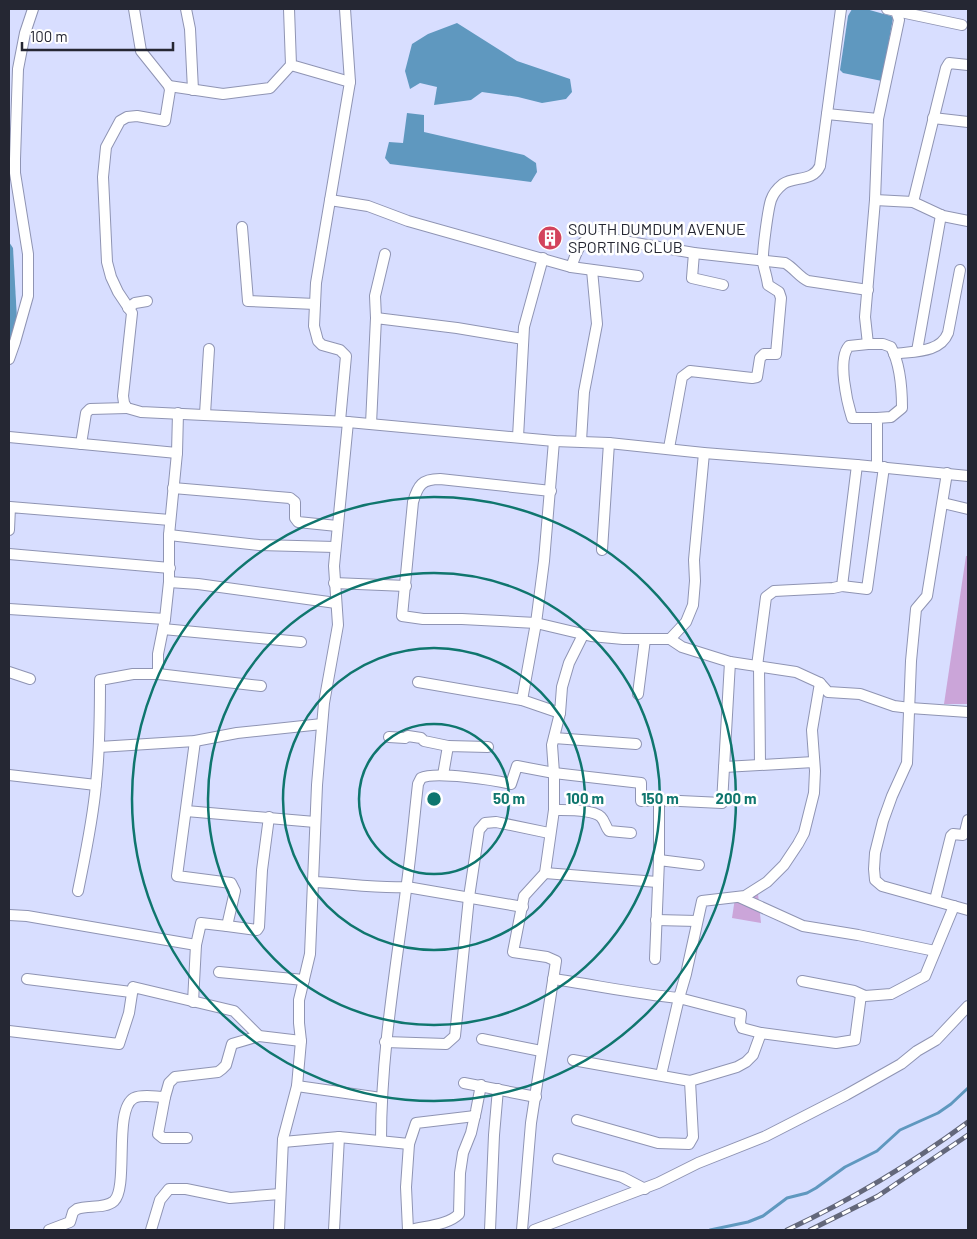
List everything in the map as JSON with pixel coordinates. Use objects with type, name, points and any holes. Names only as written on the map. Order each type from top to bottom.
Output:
[{"type":"street","points":[[9,359],[28,296],[28,254],[15,173],[15,159],[18,69],[25,33],[33,9]]},
{"type":"street","points":[[127,408],[122,396],[132,313],[111,278],[107,262],[103,177],[106,147],[120,121],[127,117],[137,116],[165,120],[170,95],[169,86],[140,51],[134,9]]},
{"type":"street","points":[[186,9],[190,29],[193,90]]},
{"type":"street","points":[[169,86],[223,94],[270,88],[291,65],[289,9]]},
{"type":"street","points":[[279,1230],[283,1142],[297,1086],[301,1041],[299,1000],[310,954],[315,822],[324,703],[338,625],[334,583],[335,547],[344,422],[346,356],[340,350],[322,345],[318,341],[314,326],[316,283],[350,82],[345,9]]},
{"type":"street","points":[[668,448],[682,377],[690,371],[757,377],[760,358],[764,354],[776,354],[781,298],[779,292],[768,285],[763,261],[771,198],[784,183],[812,176],[817,172],[821,160],[841,9]]},
{"type":"street","points":[[892,10],[962,25]]},
{"type":"street","points":[[868,344],[865,317],[875,200],[878,119],[898,20],[892,10]]},
{"type":"street","points":[[913,202],[946,68],[949,64],[968,65]]},
{"type":"street","points":[[291,65],[350,82]]},
{"type":"street","points":[[827,114],[878,119]]},
{"type":"street","points":[[933,118],[968,122]]},
{"type":"street","points":[[330,200],[368,206],[408,221],[571,267],[638,276]]},
{"type":"street","points":[[875,200],[913,202],[941,215],[968,221]]},
{"type":"street","points":[[917,351],[941,215]]},
{"type":"street","points":[[242,227],[248,301],[315,304]]},
{"type":"street","points":[[571,267],[582,244],[590,237],[600,237],[694,253],[786,263],[802,279],[808,281],[868,290]]},
{"type":"street","points":[[694,253],[692,278],[723,285]]},
{"type":"street","points":[[371,424],[376,318],[375,296],[385,254]]},
{"type":"street","points":[[518,437],[524,327],[543,258]]},
{"type":"street","points":[[581,442],[584,392],[597,324],[592,270]]},
{"type":"street","points":[[894,354],[931,349],[945,341],[960,270]]},
{"type":"street","points":[[128,308],[147,301]]},
{"type":"street","points":[[376,318],[457,328],[523,339]]},
{"type":"street","points":[[883,344],[891,347],[894,354],[899,376],[902,408],[891,417],[852,418],[845,391],[844,353],[849,346],[883,344]]},
{"type":"street","points":[[205,414],[209,349]]},
{"type":"street","points":[[81,444],[86,413],[90,409],[127,408],[141,412],[178,412],[344,422],[610,443],[968,476]]},
{"type":"street","points":[[158,674],[158,654],[169,582],[170,520],[177,453],[178,412]]},
{"type":"street","points":[[760,764],[758,667],[766,597],[774,591],[842,586],[867,589],[881,467],[877,418]]},
{"type":"street","points":[[9,437],[177,453]]},
{"type":"street","points":[[522,700],[536,623],[554,440]]},
{"type":"street","points":[[602,550],[610,443]]},
{"type":"street","points":[[670,640],[686,622],[693,605],[694,560],[704,453]]},
{"type":"street","points":[[842,586],[857,465]]},
{"type":"street","points":[[947,473],[927,596],[916,609],[907,763],[883,821],[875,853],[874,874],[875,880],[882,886],[968,910]]},
{"type":"street","points":[[550,491],[440,479],[429,479],[423,482],[416,491],[413,502],[402,616],[423,619],[536,623],[583,635],[623,639],[670,640],[682,647],[730,662],[796,672],[820,683],[828,692],[860,694],[894,706],[968,712]]},
{"type":"street","points":[[173,488],[290,498],[295,502],[295,518],[298,522],[337,526]]},
{"type":"street","points":[[943,503],[968,509]]},
{"type":"street","points":[[9,530],[10,507],[170,520]]},
{"type":"street","points":[[170,535],[259,545],[335,547]]},
{"type":"street","points":[[9,554],[170,568]]},
{"type":"street","points":[[169,582],[215,586],[336,603]]},
{"type":"street","points":[[334,583],[406,586]]},
{"type":"street","points":[[9,609],[164,624],[301,642]]},
{"type":"street","points":[[522,1230],[531,1123],[556,961],[547,957],[512,952],[524,896],[545,873],[549,833],[554,810],[552,745],[560,714],[562,687],[569,663],[583,635]]},
{"type":"street","points":[[638,694],[645,639]]},
{"type":"street","points":[[381,1140],[381,1098],[385,1042],[407,887],[418,784],[421,778],[443,775],[511,784],[518,766],[554,773],[641,784],[642,801],[722,803],[730,662]]},
{"type":"street","points":[[9,672],[30,679]]},
{"type":"street","points":[[78,891],[90,830],[96,785],[99,747],[100,680],[133,674],[158,674],[261,686]]},
{"type":"street","points":[[418,682],[522,700],[560,714]]},
{"type":"street","points":[[661,1075],[702,901],[745,896],[767,882],[784,865],[804,833],[814,793],[812,730],[820,683]]},
{"type":"street","points":[[99,747],[195,741],[236,733],[322,724]]},
{"type":"street","points":[[389,737],[405,738],[408,736],[422,738],[424,741],[448,746],[488,747]]},
{"type":"street","points":[[554,738],[636,744]]},
{"type":"street","points":[[195,741],[177,876],[231,883],[235,891],[227,926]]},
{"type":"street","points":[[443,775],[448,746]]},
{"type":"street","points":[[724,767],[814,762]]},
{"type":"street","points":[[9,775],[96,785]]},
{"type":"street","points":[[655,959],[659,860],[659,800]]},
{"type":"street","points":[[554,810],[596,813],[603,819],[609,831],[631,833]]},
{"type":"street","points":[[186,811],[315,822]]},
{"type":"street","points":[[193,1002],[196,945],[201,923],[257,930],[259,927],[262,870],[269,817]]},
{"type":"street","points":[[934,900],[951,836],[954,834],[963,835],[968,820]]},
{"type":"street","points":[[385,1042],[446,1044],[455,1036],[469,898],[479,830],[485,823],[496,822],[549,833]]},
{"type":"street","points":[[659,860],[699,865]]},
{"type":"street","points":[[545,873],[657,882]]},
{"type":"street","points":[[313,882],[391,888],[407,887],[523,907]]},
{"type":"street","points":[[739,897],[803,926],[935,951]]},
{"type":"street","points":[[802,981],[854,991],[865,996],[891,994],[925,976],[954,906]]},
{"type":"street","points":[[9,915],[28,916],[196,945]]},
{"type":"street","points":[[656,920],[697,921]]},
{"type":"street","points":[[219,972],[304,980]]},
{"type":"street","points":[[28,979],[131,992]]},
{"type":"street","points":[[553,979],[648,995],[679,998],[741,1014],[740,1023],[742,1028],[761,1033],[836,1043],[855,1040],[861,995]]},
{"type":"street","points":[[9,1031],[119,1044],[129,1013],[133,987],[234,1011],[259,1036]]},
{"type":"street","points":[[534,1230],[645,1189],[698,1163],[766,1136],[846,1095],[901,1064],[917,1051],[936,1040],[968,1006]]},
{"type":"street","points":[[573,1060],[690,1081],[737,1067],[746,1062],[752,1054],[761,1033]]},
{"type":"street","points":[[187,1138],[163,1138],[158,1134],[169,1083],[175,1077],[218,1072],[226,1065],[232,1044],[259,1036],[301,1041]]},
{"type":"street","points":[[482,1039],[542,1051]]},
{"type":"street","points":[[577,1120],[658,1143],[689,1144],[693,1136],[690,1081]]},
{"type":"street","points":[[464,1083],[536,1097]]},
{"type":"street","points":[[475,1116],[416,1123],[409,1144],[406,1187],[410,1230],[443,1222],[455,1218],[459,1214],[460,1172],[475,1116],[481,1085]]},
{"type":"street","points":[[297,1086],[381,1098]]},
{"type":"street","points":[[490,1230],[498,1089]]},
{"type":"street","points":[[49,1230],[69,1226],[73,1212],[77,1209],[107,1204],[116,1198],[120,1176],[125,1116],[129,1103],[134,1098],[140,1096],[165,1098]]},
{"type":"street","points":[[283,1142],[339,1137],[409,1144]]},
{"type":"street","points":[[334,1230],[339,1137]]},
{"type":"street","points":[[558,1159],[622,1177],[645,1189]]},
{"type":"street","points":[[151,1230],[160,1200],[169,1189],[186,1189],[230,1198],[280,1194]]},
{"type":"shaded area","points":[[966,556],[968,556],[968,704],[944,704]]},
{"type":"shaded area","points":[[758,894],[761,923],[732,918],[735,898]]},
{"type":"water","points":[[852,9],[866,9],[893,18],[882,81],[843,73],[840,70],[848,16]]},
{"type":"water","points":[[457,23],[517,61],[570,79],[572,92],[566,99],[542,103],[518,97],[482,92],[471,100],[434,105],[437,87],[420,83],[410,89],[405,71],[412,44],[428,34]]},
{"type":"water","points":[[407,113],[424,115],[424,132],[524,155],[536,163],[537,172],[531,182],[390,164],[385,158],[389,142],[403,143]]},
{"type":"water","points":[[9,242],[13,248],[17,319],[9,343]]},
{"type":"waterway","points":[[710,1230],[748,1222],[763,1216],[787,1198],[807,1193],[845,1167],[877,1151],[900,1130],[938,1113],[968,1088]]},
{"type":"railway","points":[[787,1230],[880,1180],[968,1122]]},
{"type":"railway","points":[[810,1230],[878,1196],[968,1135]]},
{"type":"place","name":"SOUTH DUMDUM AVENUE SPORTING CLUB","points":[[550,238]]}]
